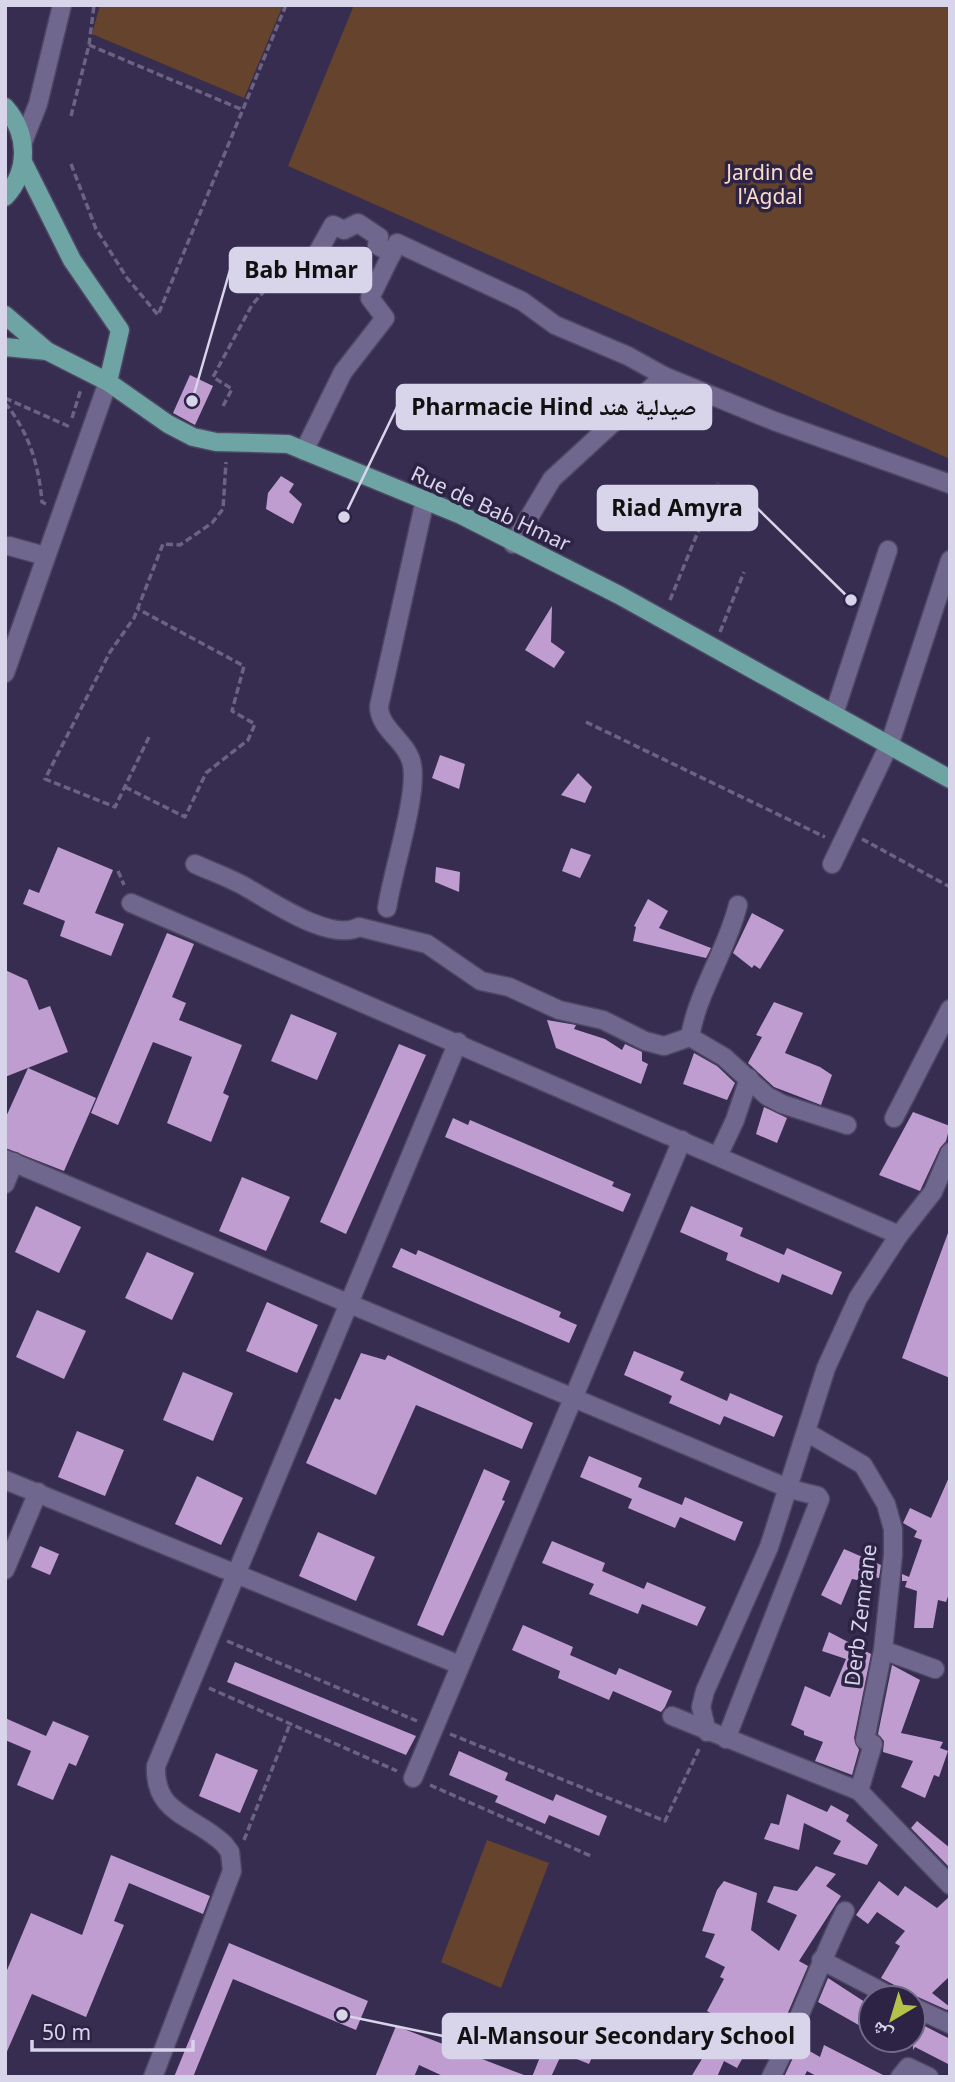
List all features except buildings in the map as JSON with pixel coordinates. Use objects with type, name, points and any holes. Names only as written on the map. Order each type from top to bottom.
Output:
[{"type":"main road","points":[[5,107],[17,124],[23,142],[23,162],[17,181],[5,197]]},
{"type":"main road","points":[[23,162],[72,260],[120,330],[108,382]]},
{"type":"main road","name":"Rue de Bab Hmar","points":[[5,315],[47,351],[108,382],[168,424],[193,437],[227,442],[288,444],[461,515],[714,646],[950,779]]},
{"type":"main road","points":[[5,347],[47,351]]},
{"type":"street","points":[[23,142],[38,103],[62,5]]},
{"type":"street","points":[[282,269],[304,276],[333,225],[344,230],[358,223],[379,237],[377,245],[392,254]]},
{"type":"street","points":[[304,452],[343,372],[385,318],[370,298],[397,243],[522,301],[555,325],[628,356],[664,376],[774,421],[950,484]]},
{"type":"street","points":[[513,544],[552,479],[664,376]]},
{"type":"street","points":[[5,673],[108,382]]},
{"type":"street","points":[[387,908],[413,776],[409,753],[384,723],[379,706],[425,500]]},
{"type":"street","points":[[9,546],[45,556]]},
{"type":"street","points":[[834,715],[888,550]]},
{"type":"street","points":[[832,863],[846,839],[890,743],[950,560]]},
{"type":"street","points":[[195,864],[247,887],[278,908],[297,916],[336,930],[352,931],[359,927],[427,944],[481,981],[509,987],[559,1010],[603,1020],[645,1041],[664,1046],[690,1037],[724,1057],[759,1090],[782,1104],[847,1125]]},
{"type":"street","points":[[131,903],[458,1042],[899,1235]]},
{"type":"street","points":[[690,1037],[693,1018],[722,955],[738,905]]},
{"type":"street","points":[[894,1118],[950,1009]]},
{"type":"street","points":[[153,2077],[232,1871],[230,1852],[224,1844],[161,1798],[155,1786],[156,1766],[234,1573],[458,1042]]},
{"type":"street","points":[[718,1156],[736,1120],[749,1078]]},
{"type":"street","points":[[413,1778],[682,1140]]},
{"type":"street","points":[[707,1731],[701,1707],[705,1691],[769,1547],[808,1433],[826,1368],[853,1310],[899,1235],[933,1192],[950,1152]]},
{"type":"street","points":[[5,1184],[9,1161],[790,1489],[814,1494],[820,1499],[726,1739]]},
{"type":"street","name":"Derb Zemrane","points":[[808,1433],[863,1465],[886,1504],[892,1529],[893,1555],[883,1650],[865,1740],[873,1744],[859,1791]]},
{"type":"street","points":[[5,1480],[460,1665]]},
{"type":"street","points":[[5,1570],[38,1492]]},
{"type":"street","points":[[883,1650],[935,1669]]},
{"type":"street","points":[[672,1716],[859,1791],[950,1885]]},
{"type":"street","points":[[771,2077],[796,2030],[821,1959],[845,1911]]},
{"type":"street","points":[[821,1959],[868,1984]]},
{"type":"street","points":[[927,2013],[950,2024]]},
{"type":"street","points":[[900,2077],[908,2067],[929,2077]]},
{"type":"path","points":[[71,116],[89,44],[94,5]]},
{"type":"path","points":[[71,164],[96,229],[127,278],[158,315],[286,5]]},
{"type":"path","points":[[89,44],[243,110]]},
{"type":"path","points":[[223,406],[232,389],[213,377],[253,305],[282,269]]},
{"type":"path","points":[[5,400],[26,433],[39,473],[42,502],[61,510]]},
{"type":"path","points":[[5,400],[70,427]]},
{"type":"path","points":[[149,737],[115,807],[45,779],[110,652],[138,609],[163,544],[180,545],[212,523],[222,509],[227,442]]},
{"type":"path","points":[[662,618],[718,483]]},
{"type":"path","points":[[714,646],[744,572]]},
{"type":"path","points":[[125,787],[185,817],[206,773],[248,740],[255,724],[232,711],[244,666],[138,609]]},
{"type":"path","points":[[586,722],[950,887]]},
{"type":"path","points":[[209,1633],[665,1821],[707,1731]]},
{"type":"path","points":[[190,1680],[591,1856]]},
{"type":"path","points":[[232,1871],[290,1724]]},
{"type":"green space","points":[[100,5],[283,5],[244,98],[92,34]]},
{"type":"green space","name":"Jardin de l'Agdal","points":[[354,5],[950,5],[950,459],[288,166]]},
{"type":"green space","points":[[487,1840],[549,1863],[501,1988],[441,1962]]},
{"type":"place","name":"Bab Hmar","points":[[192,401]]},
{"type":"place","name":"Pharmacie Hind صيدلية هند","points":[[344,517]]},
{"type":"place","name":"Riad Amyra","points":[[851,600]]},
{"type":"place","name":"Al-Mansour Secondary School","points":[[342,2015]]}]
